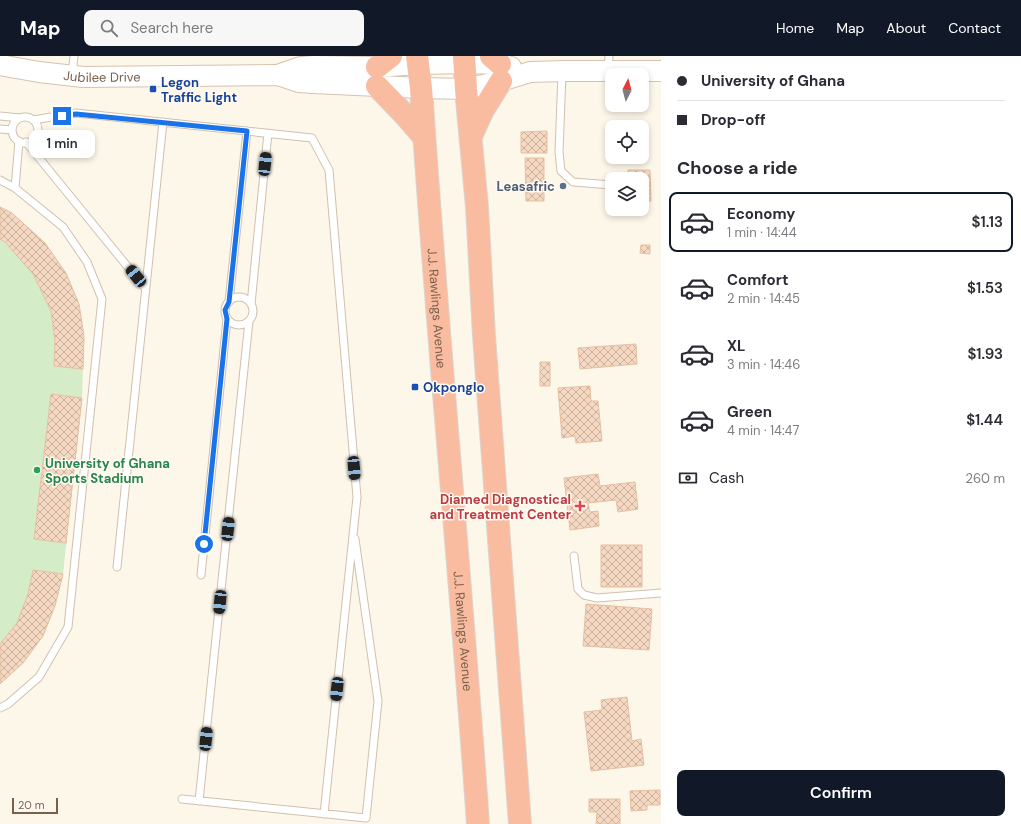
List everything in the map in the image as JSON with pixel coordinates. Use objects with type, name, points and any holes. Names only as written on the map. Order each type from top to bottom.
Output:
[{"type":"highway","points":[[465,59],[466,89],[477,207],[485,344],[520,824]]},
{"type":"highway","name":"J.J. Rawlings Avenue","points":[[417,60],[421,88],[436,303],[469,694],[478,824]]},
{"type":"highway","points":[[470,137],[483,110],[497,67]]},
{"type":"highway","points":[[382,70],[404,114],[424,137]]},
{"type":"street","name":"Jubilee Drive","points":[[0,65],[72,76],[144,77],[278,75],[306,82],[382,70],[417,60],[465,59],[497,67]]},
{"type":"street","points":[[497,67],[530,72],[562,71],[609,64],[661,71]]},
{"type":"street","name":"Jubilee Drive","points":[[382,70],[421,88],[466,89],[497,67]]},
{"type":"lane","points":[[72,76],[74,56]]},
{"type":"lane","points":[[562,71],[559,152],[561,171],[573,182],[605,184]]},
{"type":"lane","points":[[0,116],[20,118],[26,117],[33,120],[76,114],[312,138],[328,170],[356,497],[324,814]]},
{"type":"lane","points":[[20,118],[14,123],[12,130],[14,137],[23,142],[145,288]]},
{"type":"lane","points":[[23,142],[34,139],[38,131],[38,127],[33,120]]},
{"type":"lane","points":[[117,567],[162,122]]},
{"type":"lane","points":[[0,129],[12,130]]},
{"type":"lane","points":[[201,575],[227,319],[225,310],[229,302],[247,131]]},
{"type":"lane","points":[[199,801],[249,321],[253,313],[251,304],[268,133]]},
{"type":"lane","points":[[14,188],[23,142]]},
{"type":"lane","points":[[0,180],[14,188],[63,227],[87,262],[102,299],[68,627],[38,677],[8,704],[0,708]]},
{"type":"lane","points":[[229,302],[238,297],[243,298],[251,304]]},
{"type":"lane","points":[[227,319],[240,325],[249,321]]},
{"type":"lane","points":[[182,799],[366,818],[378,701],[354,526]]},
{"type":"lane","points":[[574,556],[578,589],[584,595],[597,598],[661,593]]},
{"type":"green space","name":"University of Ghana Sports Stadium","points":[[0,207],[12,213],[84,336],[82,398],[63,574],[55,606],[43,636],[23,663],[0,684]]},
{"type":"building","points":[[547,131],[547,153],[521,153],[521,132]]},
{"type":"building","points":[[525,158],[544,158],[544,201],[526,201]]},
{"type":"building","points":[[628,170],[650,170],[651,201],[649,201],[649,172],[628,172]]},
{"type":"building","points":[[0,207],[12,213],[45,243],[66,273],[79,304],[84,336],[83,369],[54,366],[55,341],[51,311],[33,274],[5,242],[0,239]]},
{"type":"building","points":[[641,245],[650,245],[650,254],[640,253]]},
{"type":"building","points":[[636,344],[637,364],[580,369],[578,348]]},
{"type":"building","points":[[540,362],[550,362],[550,386],[540,386]]},
{"type":"building","points":[[590,386],[591,401],[598,401],[602,441],[576,443],[575,436],[562,438],[558,388]]},
{"type":"building","points":[[51,394],[82,398],[66,543],[34,539]]},
{"type":"building","points":[[598,474],[600,486],[635,482],[638,509],[618,512],[616,500],[588,503],[590,512],[598,511],[599,526],[570,530],[564,478]]},
{"type":"building","points":[[601,545],[642,545],[642,587],[601,587]]},
{"type":"building","points":[[33,570],[63,574],[55,606],[43,636],[23,663],[0,684],[0,644],[17,623],[28,594]]},
{"type":"building","points":[[586,604],[652,609],[649,650],[583,646]]},
{"type":"building","points":[[627,697],[632,741],[641,739],[644,765],[591,771],[584,712],[602,710],[601,700]]},
{"type":"building","points":[[660,790],[660,805],[647,805],[647,810],[631,811],[630,791]]},
{"type":"building","points":[[589,799],[620,799],[620,824],[596,824],[597,812],[589,812]]},
{"type":"place","name":"Legon Traffic Light","points":[[153,89]]},
{"type":"place","name":"Leasafric","points":[[563,186]]},
{"type":"place","name":"Okponglo","points":[[415,387]]},
{"type":"place","name":"University of Ghana Sports Stadium","points":[[37,470]]},
{"type":"place","name":"Diamed Diagnostical and Treatment Center","points":[[580,506]]},
{"type":"route","points":[[62,116],[76,114],[247,131],[229,302],[226,305],[225,310],[227,319],[204,544]]}]
